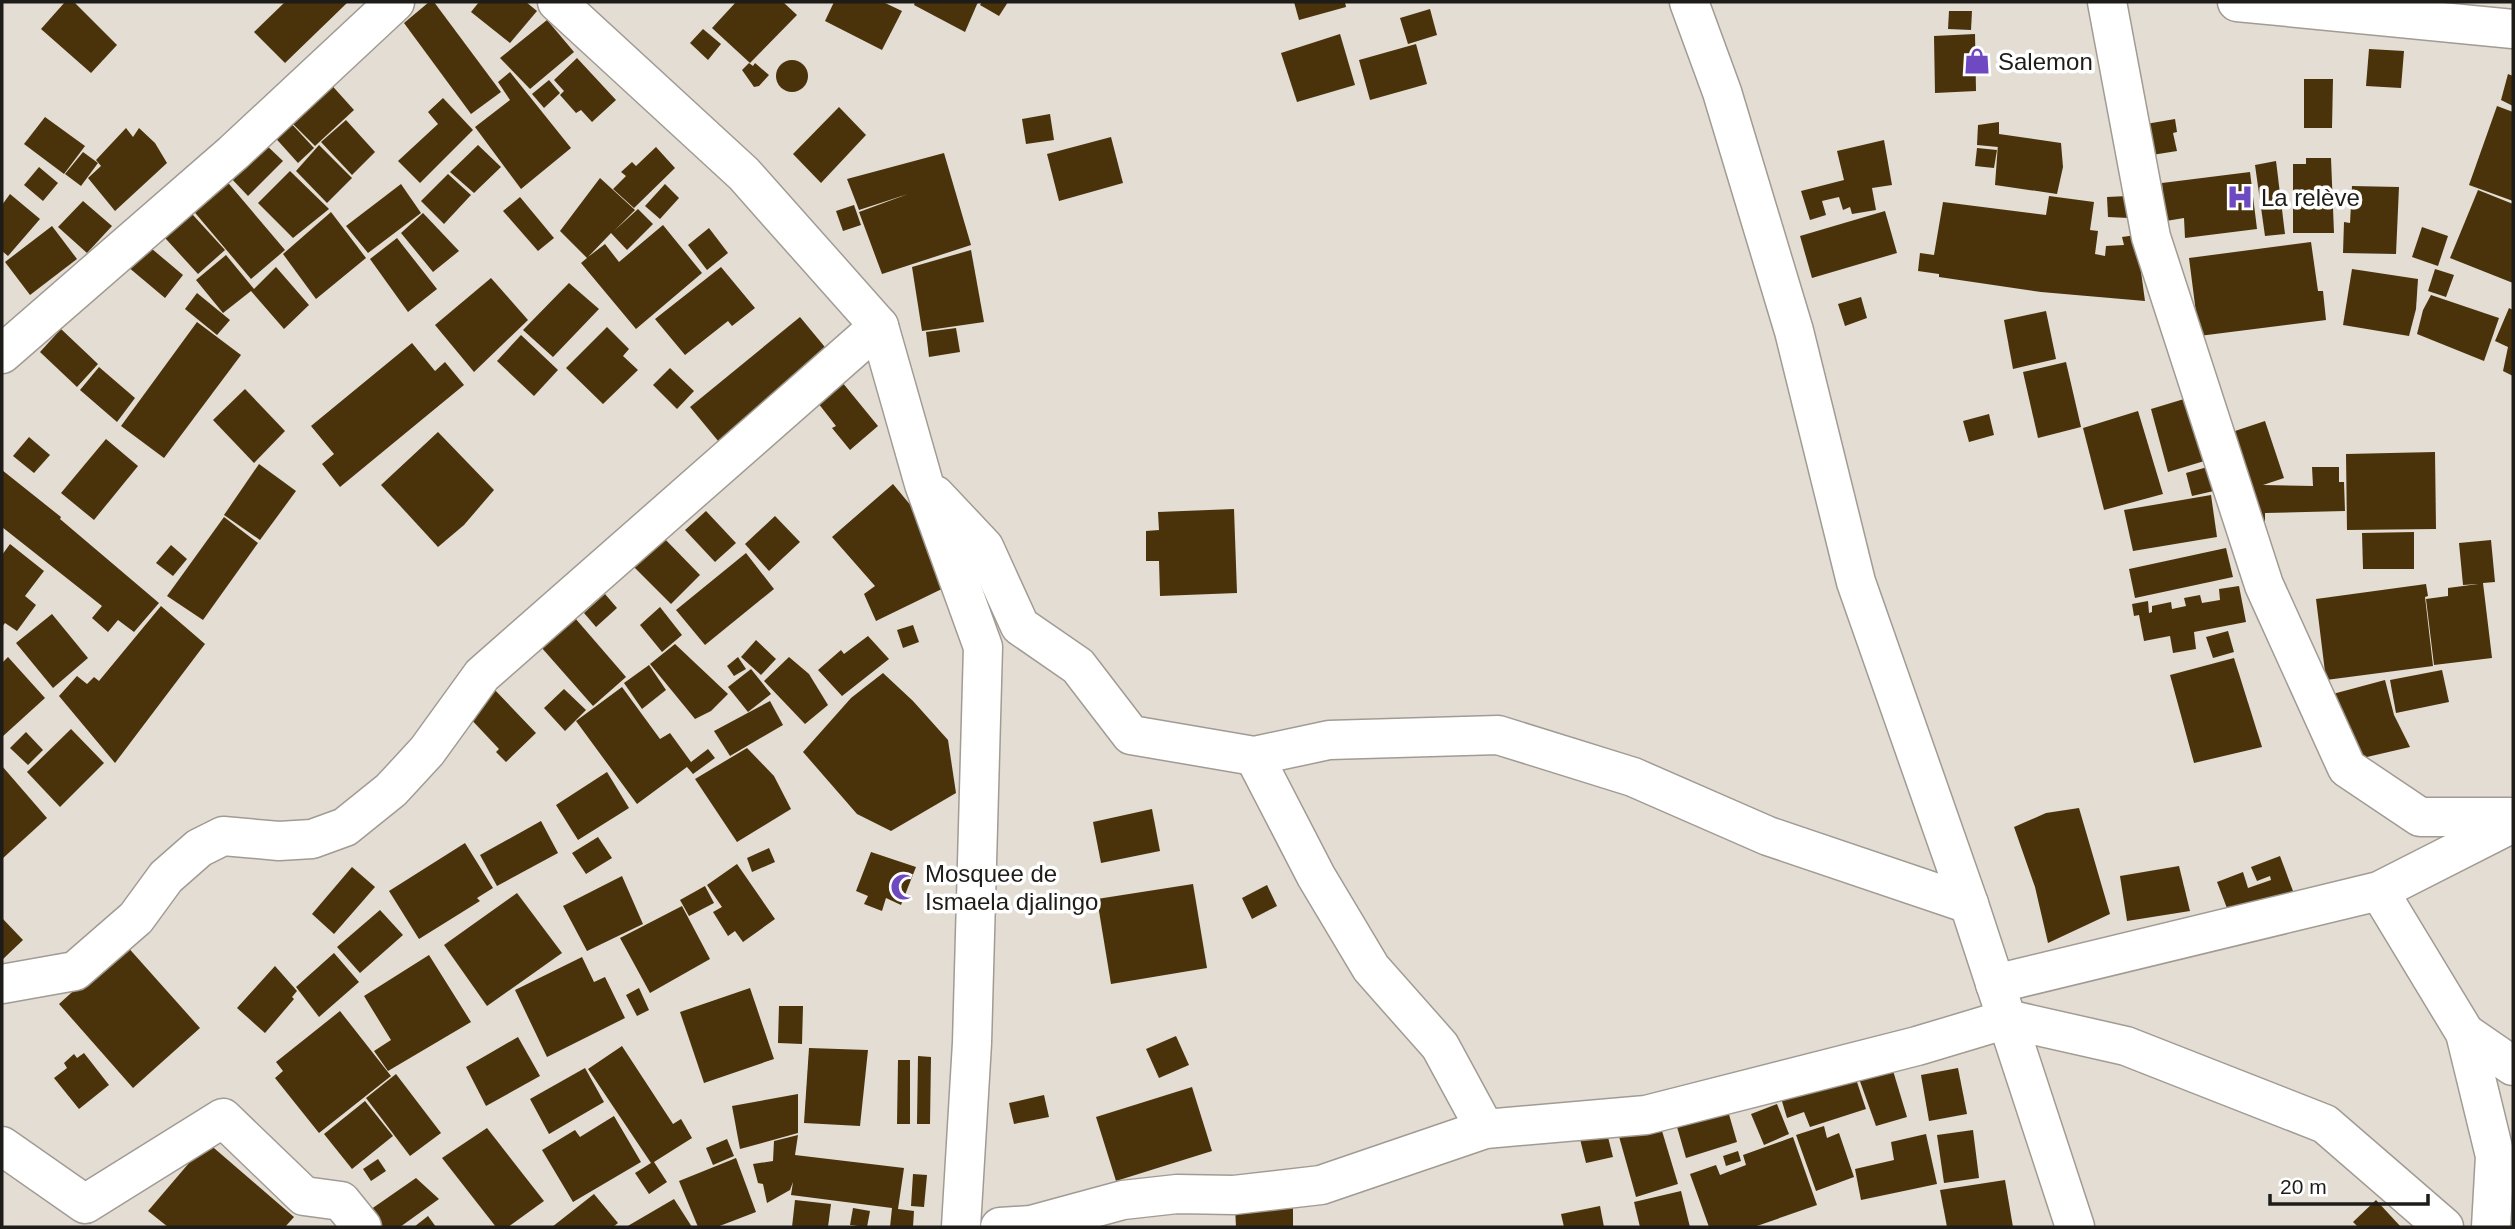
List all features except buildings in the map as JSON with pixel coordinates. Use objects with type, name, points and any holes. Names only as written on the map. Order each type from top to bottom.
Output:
[{"type":"street","points":[[2,354],[233,153],[395,2]]},
{"type":"street","points":[[557,2],[744,174],[879,326],[924,484],[983,647],[972,1043],[961,1227]]},
{"type":"street","points":[[1689,2],[1722,93],[1794,331],[1856,582],[1969,904],[2075,1227]]},
{"type":"street","points":[[2107,2],[2151,237],[2264,585],[2347,768],[2420,817],[2513,817]]},
{"type":"street","points":[[2237,2],[2513,29]]},
{"type":"street","points":[[2,984],[75,971],[136,918],[166,877],[199,848],[223,836],[301,839],[345,827],[400,780],[427,751],[482,675],[879,326]]},
{"type":"street","points":[[924,484],[984,547],[1020,626],[1078,666],[1131,736],[1254,756],[1329,740],[1498,735],[1633,777],[1768,836],[1969,904]]},
{"type":"street","points":[[1254,756],[1316,876],[1371,968],[1440,1045],[1485,1129]]},
{"type":"street","points":[[1000,1227],[1031,1224],[1123,1200],[1177,1194],[1234,1195],[1321,1185],[1485,1129],[1646,1115],[1917,1046],[2001,1001],[2379,891],[2513,823]]},
{"type":"street","points":[[2379,891],[2465,1033],[2495,1156],[2491,1227]]},
{"type":"street","points":[[2001,1001],[2126,1046],[2325,1124],[2444,1227]]},
{"type":"street","points":[[2465,1033],[2513,1066]]},
{"type":"street","points":[[2,1146],[85,1204],[223,1118],[304,1196],[341,1201],[362,1227]]},
{"type":"place","name":"Salemon","points":[[1977,61]]},
{"type":"place","name":"La relève","points":[[2240,197]]},
{"type":"place","name":"Mosquee de Ismaela djalingo","points":[[904,887]]}]
